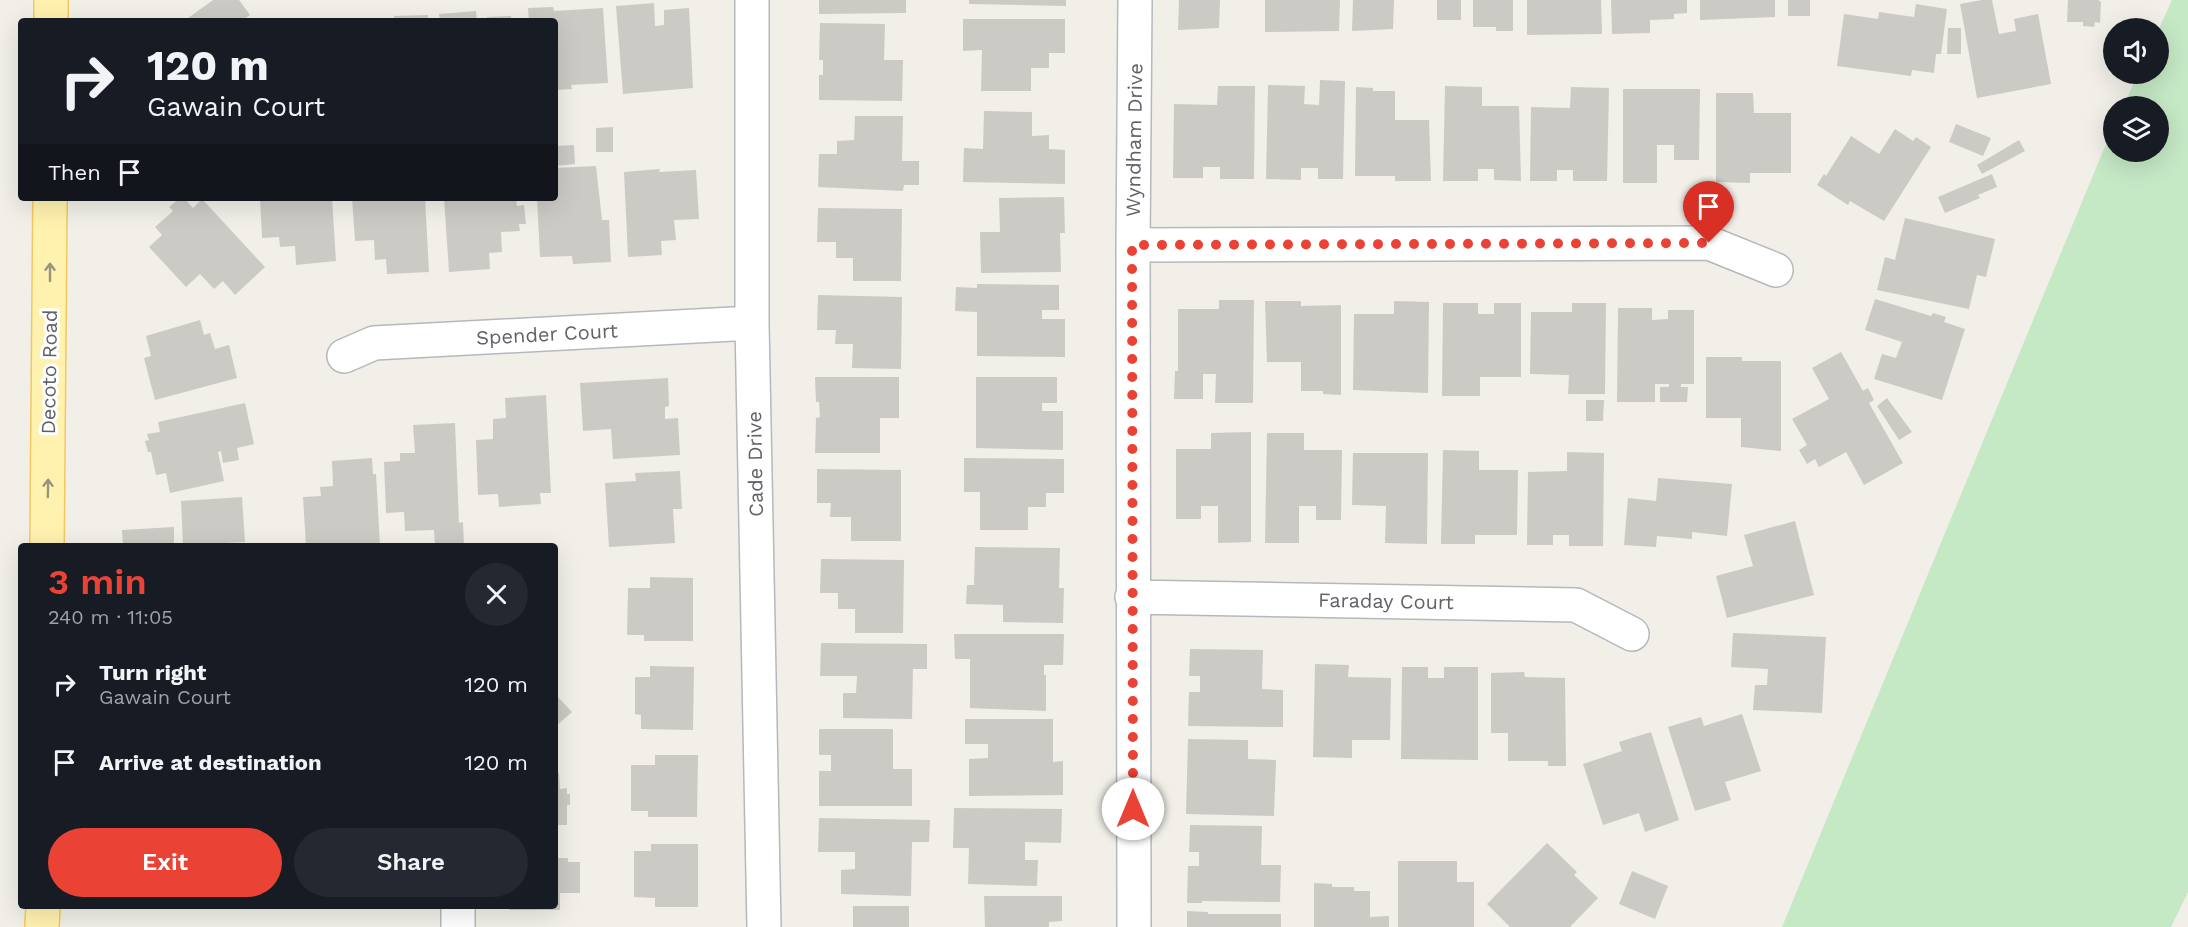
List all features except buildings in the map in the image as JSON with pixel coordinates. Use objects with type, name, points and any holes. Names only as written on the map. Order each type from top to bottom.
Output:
[{"type":"main road","points":[[51,0],[51,18]]},
{"type":"main road","name":"Decoto Road","points":[[47,543],[50,201]]},
{"type":"main road","points":[[42,927],[43,909]]},
{"type":"street","name":"Cade Drive","points":[[752,0],[752,323],[764,927]]},
{"type":"street","name":"Wyndham Drive","points":[[1134,927],[1132,245],[1135,0]]},
{"type":"street","points":[[1132,245],[1709,243],[1776,270]]},
{"type":"street","name":"Spender Court","points":[[344,356],[374,343],[752,323]]},
{"type":"street","name":"Faraday Court","points":[[1132,597],[1576,605],[1632,634]]},
{"type":"street","points":[[458,909],[458,927]]},
{"type":"green space","points":[[2172,0],[2188,0],[2188,892],[2171,927],[1782,927],[2103,151],[2103,162],[2169,162],[2169,96],[2128,96],[2133,84],[2169,84],[2169,18],[2164,18]]},
{"type":"route","points":[[1133,809],[1132,245],[1709,243]]}]
